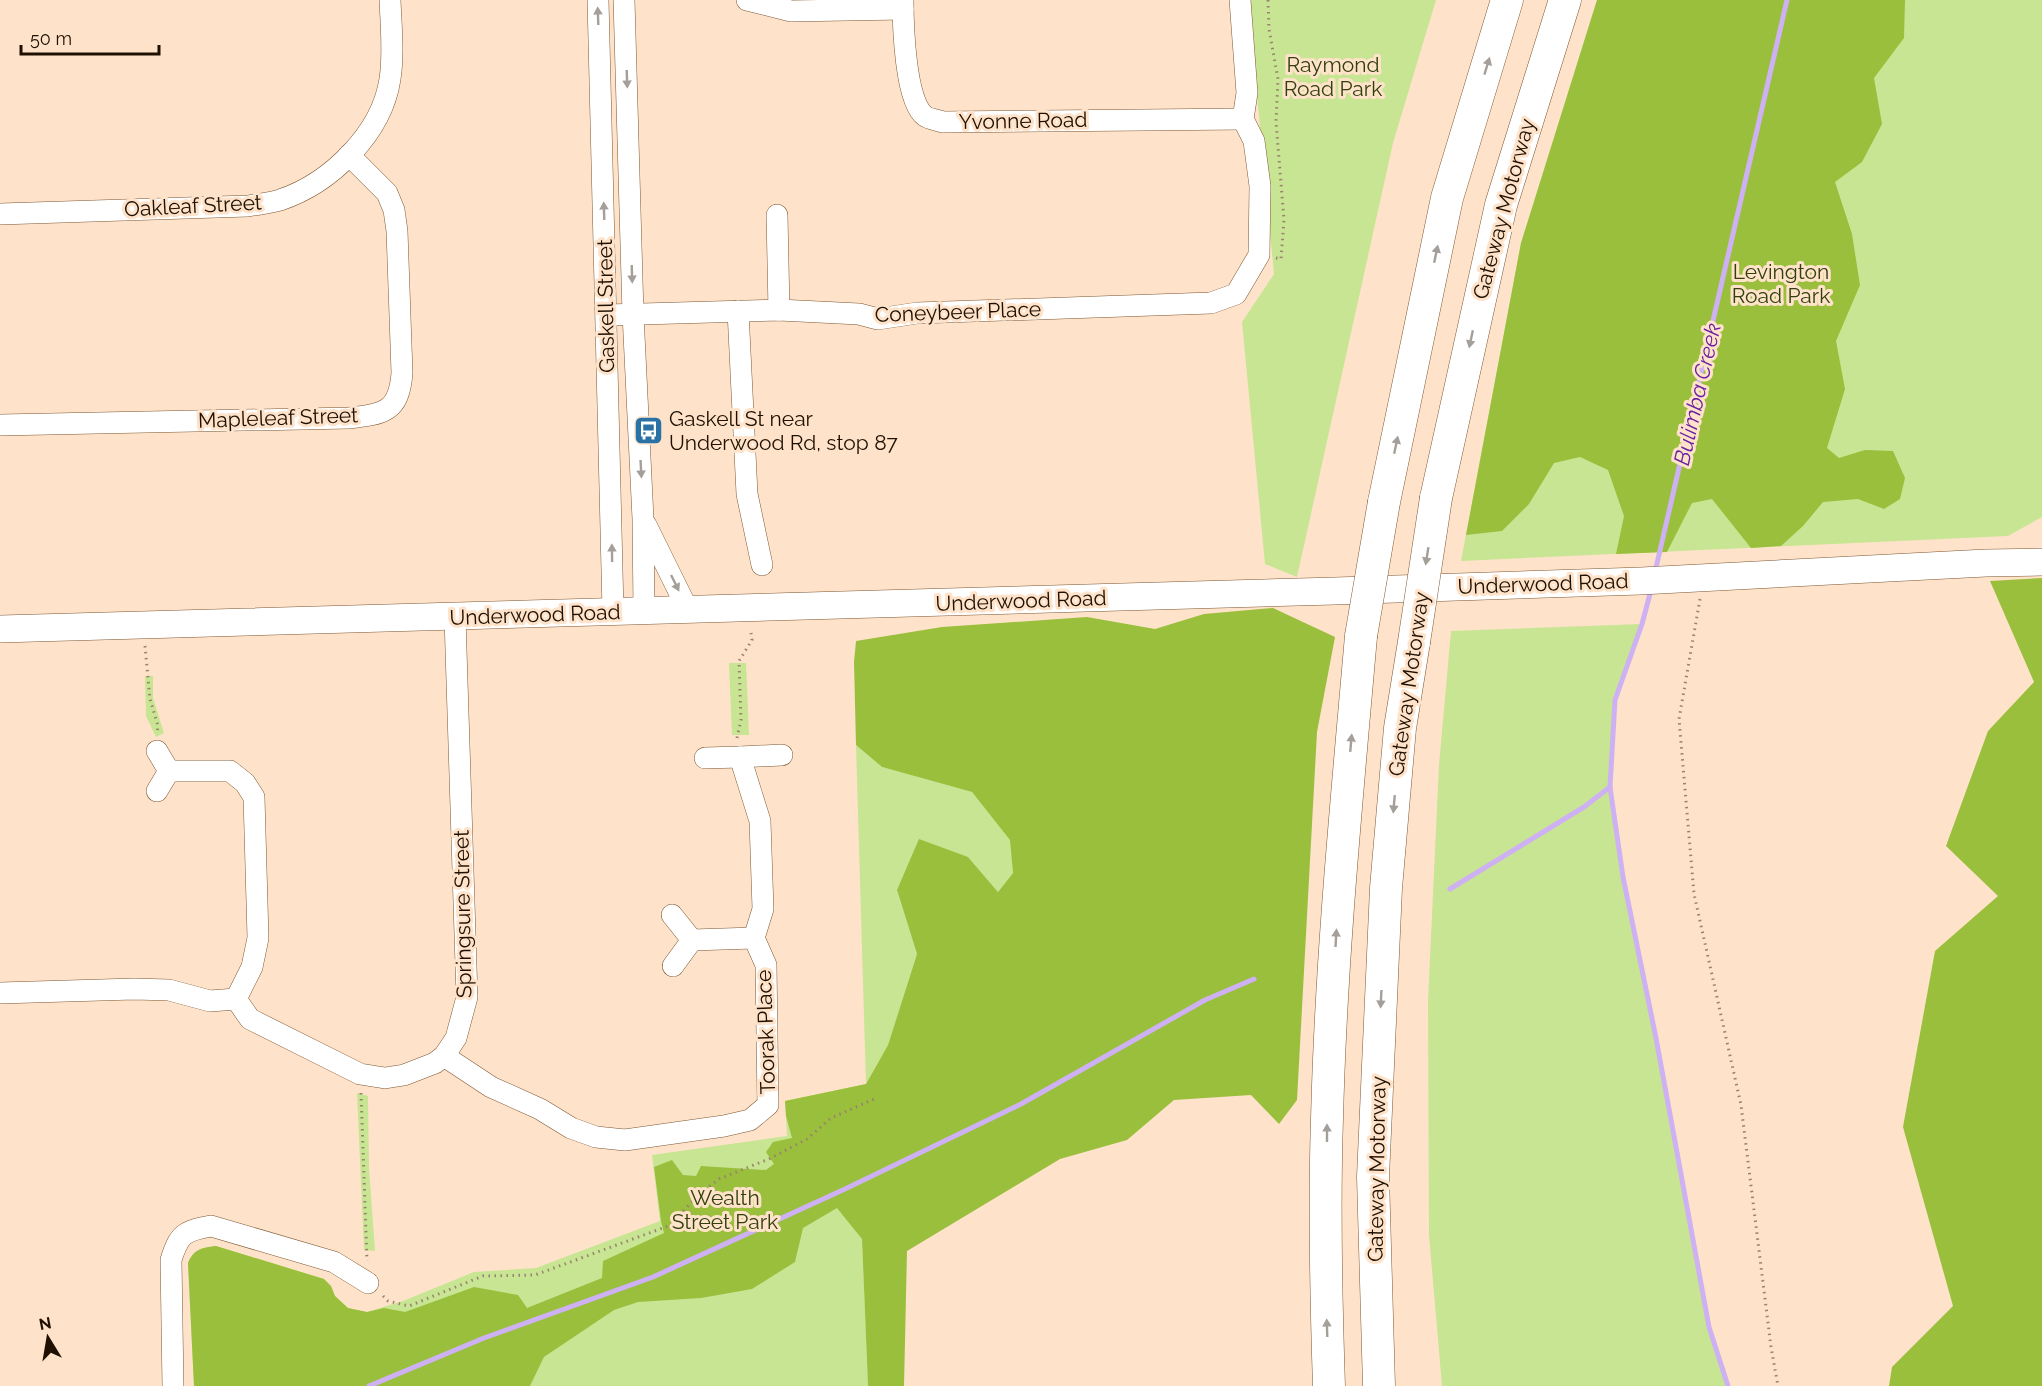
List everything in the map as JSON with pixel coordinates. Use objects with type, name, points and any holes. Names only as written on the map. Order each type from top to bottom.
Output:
[{"type":"highway","points":[[1329,1386],[1326,1289],[1327,1119],[1337,905],[1361,636],[1384,502],[1447,198],[1506,0]]},
{"type":"highway","name":"Gateway Motorway","points":[[1379,1386],[1373,1177],[1386,900],[1400,728],[1436,498],[1501,205],[1565,0]]},
{"type":"main road","name":"Underwood Road","points":[[0,629],[455,618],[1335,591],[2042,562]]},
{"type":"street","name":"Oakleaf Street","points":[[0,214],[248,206],[280,200],[308,187],[349,155],[369,134],[383,106],[391,70],[390,0]]},
{"type":"street","name":"Gaskell Street","points":[[598,0],[613,612]]},
{"type":"street","name":"Gaskell Street","points":[[624,0],[633,314],[643,519],[644,611]]},
{"type":"street","points":[[747,0],[791,11],[903,4]]},
{"type":"street","points":[[1240,0],[1247,93],[1243,119],[1254,141],[1260,186],[1260,255]]},
{"type":"street","name":"Yvonne Road","points":[[903,4],[910,89],[915,103],[924,115],[943,122],[1243,119]]},
{"type":"street","name":"Mapleleaf Street","points":[[0,425],[349,418],[374,415],[393,405],[400,392],[402,373],[394,210],[387,193],[349,155]]},
{"type":"street","points":[[777,215],[779,310]]},
{"type":"street","name":"Coneybeer Place","points":[[607,315],[779,310],[859,314],[878,320],[917,313],[1210,303],[1236,294],[1260,255]]},
{"type":"street","points":[[738,311],[747,494],[762,565]]},
{"type":"street","name":"Gaskell Street","points":[[643,519],[688,610]]},
{"type":"street","name":"Springsure Street","points":[[444,1056],[456,1038],[467,998],[455,618]]},
{"type":"street","points":[[157,752],[170,771]]},
{"type":"street","points":[[705,758],[782,755]]},
{"type":"street","points":[[692,940],[754,938],[763,909],[760,821],[740,757]]},
{"type":"street","points":[[157,791],[170,771]]},
{"type":"street","points":[[170,771],[230,771],[245,783],[254,797],[258,939],[252,967],[236,999]]},
{"type":"street","points":[[672,915],[692,940]]},
{"type":"street","name":"Toorak Place","points":[[444,1056],[491,1087],[540,1109],[571,1128],[596,1137],[625,1140],[750,1120],[768,1105],[766,965],[754,938]]},
{"type":"street","points":[[673,966],[692,940]]},
{"type":"street","points":[[0,993],[134,989],[169,990],[210,1001],[236,999]]},
{"type":"street","points":[[236,999],[250,1019],[360,1074],[385,1078],[404,1075],[435,1063],[444,1056]]},
{"type":"street","points":[[172,1386],[171,1260],[177,1240],[192,1229],[211,1226],[334,1262],[368,1283]]},
{"type":"path","points":[[1260,255],[1281,259],[1284,220],[1276,122],[1278,79],[1269,29],[1268,0]]},
{"type":"path","points":[[1704,576],[1679,719],[1695,894],[1741,1105],[1771,1347],[1778,1386]]},
{"type":"path","points":[[145,626],[150,699],[158,726],[157,752]]},
{"type":"path","points":[[740,757],[737,734],[741,720],[740,661],[752,640],[751,633]]},
{"type":"path","points":[[360,1074],[368,1283],[388,1301],[409,1306],[483,1276],[535,1275],[671,1225],[697,1196],[719,1179],[769,1159],[807,1139],[831,1118],[874,1099]]},
{"type":"green space","name":"Raymond Road Park","points":[[1248,0],[1436,0],[1393,143],[1297,577],[1265,564],[1242,322],[1274,274]]},
{"type":"green space","name":"Levington Road Park","points":[[1597,0],[2042,0],[2042,517],[2008,536],[1461,561],[1521,243]]},
{"type":"green space","name":"Levington Road Park","points":[[1597,0],[1905,0],[1904,38],[1874,78],[1882,124],[1862,162],[1835,182],[1852,234],[1860,285],[1836,341],[1845,389],[1827,448],[1839,458],[1865,450],[1893,451],[1905,478],[1900,499],[1884,509],[1858,499],[1823,502],[1803,526],[1781,546],[1751,548],[1712,499],[1692,503],[1667,552],[1616,554],[1624,516],[1608,470],[1580,457],[1554,463],[1529,504],[1502,531],[1466,535],[1521,243]]},
{"type":"green space","points":[[2042,578],[2042,1386],[1889,1386],[1892,1367],[1953,1306],[1903,1127],[1935,951],[1998,896],[1946,846],[1988,731],[2034,682],[1990,581]]},
{"type":"green space","points":[[1273,608],[1335,637],[1317,732],[1297,1100],[1279,1124],[1251,1095],[1174,1100],[1127,1140],[1060,1159],[907,1251],[904,1386],[868,1386],[862,1239],[837,1208],[803,1228],[795,1262],[752,1289],[701,1298],[638,1302],[614,1310],[544,1357],[530,1386],[194,1386],[188,1263],[199,1250],[216,1246],[324,1279],[331,1286],[335,1296],[348,1308],[367,1312],[384,1308],[405,1312],[474,1287],[518,1295],[527,1308],[602,1278],[603,1261],[664,1233],[654,1167],[672,1160],[683,1175],[696,1176],[701,1166],[766,1170],[774,1164],[766,1152],[773,1142],[792,1138],[786,1116],[785,1101],[866,1084],[888,1045],[917,954],[897,890],[919,839],[968,857],[998,892],[1013,873],[1010,840],[972,792],[882,767],[856,745],[854,662],[856,641],[942,627],[1087,617],[1155,629],[1204,614]]},
{"type":"green space","points":[[1642,624],[1615,700],[1610,787],[1623,877],[1656,1038],[1709,1327],[1728,1386],[1442,1386],[1429,1235],[1428,1001],[1439,765],[1451,631]]},
{"type":"green space","points":[[729,663],[746,663],[749,735],[732,735]]},
{"type":"green space","points":[[145,676],[153,676],[153,698],[164,733],[156,737],[146,716]]},
{"type":"green space","points":[[856,745],[882,767],[972,792],[1011,840],[1013,873],[998,892],[968,857],[897,890],[917,954],[888,1045],[866,1084]]},
{"type":"green space","name":"Wealth Street Park","points":[[866,1084],[855,1229],[862,1239],[868,1386],[530,1386],[544,1357],[561,1345],[194,1386],[188,1263],[199,1250],[216,1246],[324,1279],[331,1286],[335,1296],[348,1308],[367,1312],[403,1301],[474,1272],[536,1268],[660,1221],[652,1155],[787,1136],[785,1101]]},
{"type":"green space","points":[[357,1093],[368,1096],[369,1168],[375,1251],[364,1250]]},
{"type":"waterway","name":"Bulimba Creek","points":[[1655,572],[1787,0]]},
{"type":"waterway","points":[[1651,590],[1642,624],[1615,700],[1610,787],[1623,877],[1656,1038],[1709,1327],[1728,1386]]},
{"type":"waterway","points":[[1450,889],[1584,807],[1610,787]]},
{"type":"waterway","points":[[369,1386],[484,1338],[653,1277],[845,1189],[1021,1104],[1205,1000],[1254,979]]},
{"type":"place","name":"Gaskell St near Underwood Rd, stop 87","points":[[648,431]]}]
